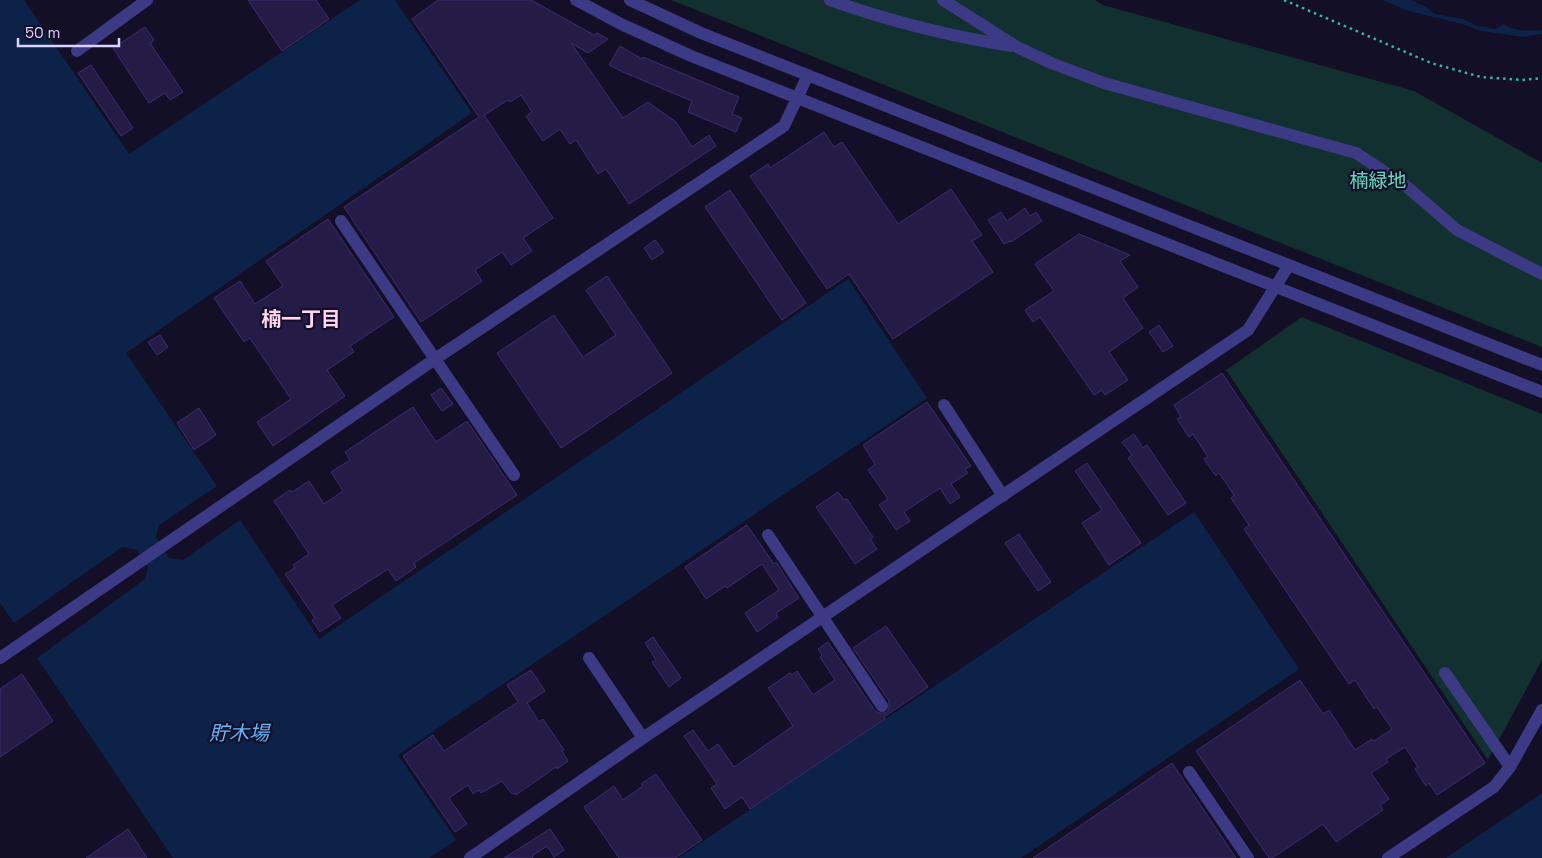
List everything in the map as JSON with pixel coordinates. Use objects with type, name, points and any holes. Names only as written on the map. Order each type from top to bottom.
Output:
[{"type":"street","points":[[77,51],[147,0]]},
{"type":"street","points":[[576,0],[621,24],[691,56],[1542,392]]},
{"type":"street","points":[[630,0],[701,33],[1542,364]]},
{"type":"street","points":[[830,0],[870,14],[968,39],[1017,47]]},
{"type":"street","points":[[943,0],[1017,47],[1051,63],[1104,83],[1356,154],[1406,186],[1457,230],[1542,274]]},
{"type":"street","points":[[0,658],[434,359],[784,126],[808,75]]},
{"type":"street","points":[[340,221],[514,475]]},
{"type":"street","points":[[470,858],[643,738],[1248,330],[1289,265]]},
{"type":"street","points":[[944,405],[1003,496]]},
{"type":"street","points":[[768,535],[882,706]]},
{"type":"street","points":[[589,658],[643,738]]},
{"type":"street","points":[[1445,673],[1510,767]]},
{"type":"street","points":[[1388,858],[1494,786],[1510,767],[1542,710]]},
{"type":"street","points":[[1189,772],[1248,858]]},
{"type":"path","points":[[1284,0],[1431,63],[1480,77],[1522,80],[1542,78]]},
{"type":"green space","name":"楠緑地","points":[[671,0],[1095,0],[1103,5],[1414,91],[1542,163],[1542,347]]},
{"type":"green space","points":[[1302,317],[1542,414],[1542,660],[1488,760],[1226,370]]},
{"type":"water","name":"貯木場","points":[[0,0],[24,0],[129,154],[360,0],[395,0],[472,113],[126,353],[217,486],[159,525],[156,537],[169,558],[183,560],[240,520],[319,639],[848,279],[927,398],[398,755],[456,840],[429,858],[173,858],[37,658],[145,579],[148,567],[137,550],[122,547],[14,623],[0,603]]},
{"type":"water","points":[[1382,0],[1411,0],[1426,7],[1435,14],[1463,19],[1475,25],[1495,29],[1504,24],[1518,30],[1542,30],[1542,34],[1523,37],[1481,31],[1462,24],[1409,11]]},
{"type":"water","points":[[1194,512],[1299,669],[1021,858],[678,858]]},
{"type":"water","points":[[1542,793],[1542,858],[1446,858]]},
{"type":"building","points":[[248,0],[316,0],[329,19],[282,51]]},
{"type":"building","points":[[438,0],[531,0],[594,35],[597,33],[608,39],[588,53],[571,43],[623,118],[648,102],[676,122],[692,147],[709,135],[716,146],[629,204],[606,169],[598,174],[576,140],[570,144],[560,129],[543,141],[526,116],[532,112],[521,95],[510,102],[508,100],[484,115],[553,218],[523,238],[532,251],[511,265],[502,252],[475,270],[482,281],[421,322],[344,207],[479,117],[412,19]]},
{"type":"building","points":[[145,27],[154,40],[150,43],[183,92],[170,100],[165,93],[149,103],[113,48]]},
{"type":"building","points":[[620,46],[642,59],[643,57],[739,97],[732,114],[742,118],[736,132],[688,112],[692,101],[609,65]]},
{"type":"building","points":[[91,65],[133,128],[121,136],[78,73]]},
{"type":"building","points":[[824,132],[834,147],[842,142],[898,224],[951,189],[982,235],[972,241],[993,272],[893,339],[849,274],[827,289],[750,176],[768,164],[770,168]]},
{"type":"building","points":[[730,190],[806,303],[782,320],[705,207]]},
{"type":"building","points":[[1025,208],[1030,216],[1036,212],[1042,221],[1011,242],[1004,244],[988,220],[1001,212],[1007,221]]},
{"type":"building","points":[[328,219],[394,317],[350,346],[354,352],[327,370],[345,396],[273,446],[257,422],[291,399],[250,338],[244,342],[214,298],[240,281],[255,304],[283,286],[266,261]]},
{"type":"building","points":[[1079,234],[1130,255],[1120,261],[1138,287],[1123,298],[1143,328],[1109,352],[1128,380],[1105,395],[1102,390],[1094,395],[1040,317],[1033,322],[1025,310],[1054,291],[1035,264]]},
{"type":"building","points":[[655,240],[664,252],[652,260],[644,248]]},
{"type":"building","points":[[607,276],[672,373],[561,448],[497,353],[554,315],[583,357],[616,335],[586,290]]},
{"type":"building","points":[[1159,325],[1173,346],[1163,352],[1149,332]]},
{"type":"building","points":[[160,335],[168,347],[157,355],[148,342]]},
{"type":"building","points":[[1222,373],[1485,763],[1437,795],[1429,783],[1426,786],[1415,769],[1418,767],[1405,747],[1386,759],[1388,762],[1371,773],[1389,799],[1380,805],[1383,810],[1336,842],[1323,824],[1272,858],[1269,858],[1196,751],[1300,680],[1323,714],[1329,710],[1355,750],[1372,739],[1374,741],[1392,729],[1377,707],[1374,709],[1355,680],[1349,684],[1244,529],[1249,525],[1231,498],[1234,495],[1219,473],[1216,476],[1204,459],[1208,457],[1193,434],[1189,437],[1177,419],[1181,417],[1174,405]]},
{"type":"building","points":[[441,388],[453,404],[442,411],[431,395]]},
{"type":"building","points":[[927,402],[971,466],[965,469],[968,473],[951,484],[960,497],[950,504],[940,488],[904,512],[910,521],[896,530],[879,505],[888,499],[868,470],[875,464],[863,445]]},
{"type":"building","points":[[413,407],[436,442],[467,421],[517,495],[414,563],[416,567],[396,581],[388,569],[332,605],[341,618],[320,632],[312,620],[315,618],[285,574],[295,568],[293,565],[309,554],[274,501],[290,490],[292,492],[309,481],[324,504],[343,491],[331,472],[350,460],[345,452]]},
{"type":"building","points":[[199,408],[216,435],[194,450],[177,423]]},
{"type":"building","points":[[1134,434],[1143,448],[1147,445],[1186,503],[1168,515],[1128,458],[1132,455],[1122,442]]},
{"type":"building","points":[[1087,463],[1141,543],[1109,565],[1082,523],[1102,510],[1075,471]]},
{"type":"building","points":[[838,492],[844,500],[847,499],[873,537],[870,539],[877,549],[855,564],[816,507]]},
{"type":"building","points":[[747,525],[774,564],[776,562],[799,598],[776,613],[778,617],[757,632],[745,613],[779,590],[762,564],[727,588],[725,586],[706,599],[685,567]]},
{"type":"building","points":[[1019,534],[1051,582],[1038,591],[1005,543]]},
{"type":"building","points":[[886,626],[928,687],[884,717],[885,719],[750,809],[742,797],[725,809],[711,788],[717,784],[684,736],[693,730],[708,751],[718,744],[734,767],[793,726],[768,688],[790,673],[792,675],[797,671],[813,695],[835,680],[820,657],[822,655],[818,649],[828,642],[875,711],[886,713],[889,709],[889,701],[853,648]]},
{"type":"building","points":[[653,637],[681,678],[669,687],[652,662],[656,660],[645,643]]},
{"type":"building","points":[[531,670],[545,691],[527,703],[539,722],[543,719],[564,750],[562,751],[568,761],[557,769],[556,767],[516,795],[512,794],[502,781],[481,793],[479,790],[473,794],[468,785],[449,798],[467,824],[455,832],[403,756],[433,735],[444,751],[518,702],[507,685]]},
{"type":"building","points":[[22,674],[53,721],[0,757],[0,689]]},
{"type":"building","points":[[1172,763],[1236,858],[1033,858],[1115,802]]},
{"type":"building","points":[[656,774],[702,840],[675,858],[619,858],[584,807],[614,786],[623,800]]},
{"type":"building","points":[[128,829],[147,858],[86,858]]},
{"type":"building","points":[[550,829],[564,850],[554,857],[547,846],[532,856],[533,858],[504,858]]},
{"type":"district","name":"楠一丁目","points":[[301,319]]}]
